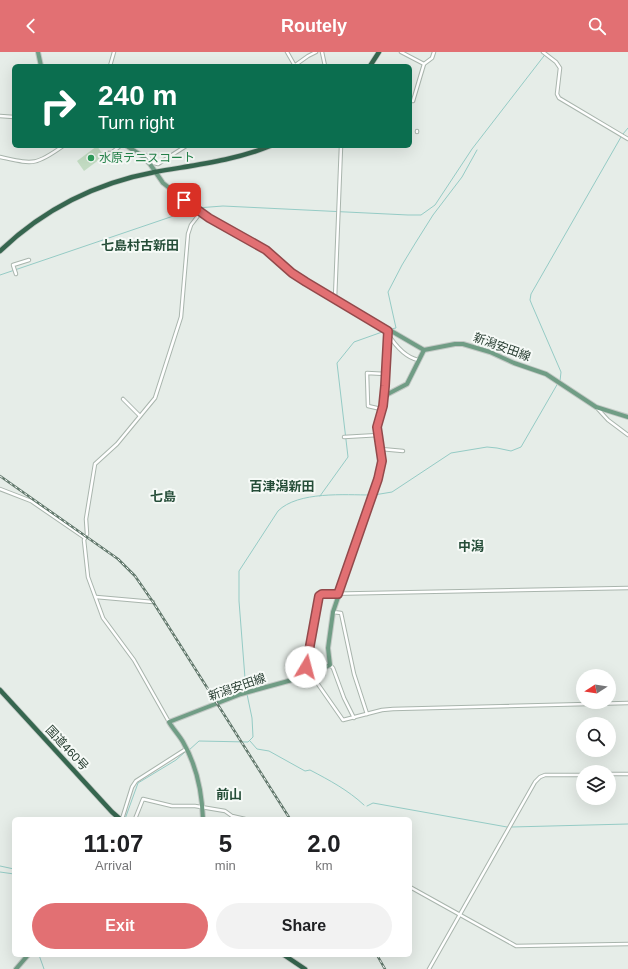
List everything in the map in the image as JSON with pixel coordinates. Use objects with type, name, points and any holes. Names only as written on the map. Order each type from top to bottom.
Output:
[{"type":"highway","points":[[371,64],[379,52]]},
{"type":"highway","points":[[0,251],[27,227],[72,200],[109,184],[155,172],[228,160],[264,148]]},
{"type":"highway","name":"国道460号","points":[[0,690],[112,812],[118,817]]},
{"type":"highway","points":[[287,957],[305,969]]},
{"type":"main road","points":[[38,52],[41,64]]},
{"type":"main road","points":[[132,148],[150,164],[168,188],[191,206],[266,250],[292,273],[388,332],[424,350],[407,384],[384,396],[377,427],[382,461],[376,489],[338,594],[333,612],[328,648],[330,665]]},
{"type":"main road","name":"新潟安田線","points":[[424,350],[450,344],[463,344],[490,352],[514,363],[540,371],[596,407],[628,417]]},
{"type":"main road","name":"新潟安田線","points":[[169,722],[247,693],[310,674],[330,665]]},
{"type":"main road","points":[[169,722],[189,754],[199,783],[203,817]]},
{"type":"main road","points":[[16,969],[26,957]]},
{"type":"street","points":[[111,64],[114,52]]},
{"type":"street","points":[[287,52],[294,64]]},
{"type":"street","points":[[298,64],[316,52]]},
{"type":"street","points":[[322,52],[325,64]]},
{"type":"street","points":[[401,52],[424,64]]},
{"type":"street","points":[[413,101],[424,64],[432,58],[434,52]]},
{"type":"street","points":[[543,52],[556,62],[560,68],[557,94],[559,98],[628,139]]},
{"type":"street","points":[[0,116],[12,117]]},
{"type":"street","points":[[0,157],[24,162],[36,162],[42,160],[60,148]]},
{"type":"street","points":[[109,153],[110,154],[118,148]]},
{"type":"street","points":[[142,156],[146,155],[154,163],[158,164],[183,148]]},
{"type":"street","points":[[335,299],[341,148]]},
{"type":"street","points":[[169,722],[134,660],[103,618],[86,566],[86,519],[95,464],[118,444],[155,398],[176,332],[182,307],[188,234],[199,211]]},
{"type":"street","points":[[16,274],[13,266],[29,260]]},
{"type":"street","points":[[388,332],[405,354],[418,360]]},
{"type":"street","points":[[384,396],[388,332]]},
{"type":"street","points":[[382,409],[368,406],[367,373],[386,374]]},
{"type":"street","points":[[123,399],[140,416]]},
{"type":"street","points":[[596,407],[608,420],[628,434]]},
{"type":"street","points":[[345,437],[378,435]]},
{"type":"street","points":[[381,449],[403,451]]},
{"type":"street","points":[[0,489],[31,501],[85,538]]},
{"type":"street","points":[[628,588],[322,594],[319,596],[305,664],[310,674],[340,718],[343,720],[393,709],[628,703]]},
{"type":"street","points":[[96,598],[153,602]]},
{"type":"street","points":[[333,612],[342,613],[354,674],[367,714]]},
{"type":"street","points":[[330,665],[333,668],[344,698],[354,718]]},
{"type":"street","points":[[122,817],[132,787],[136,781],[186,749]]},
{"type":"street","points":[[616,774],[628,774]]},
{"type":"street","points":[[429,969],[535,782],[540,777],[545,775],[576,775]]},
{"type":"street","points":[[135,817],[143,799],[172,806],[225,811],[232,816],[237,817]]},
{"type":"street","points":[[412,888],[514,945],[628,944]]},
{"type":"green space","name":"水原テニスコート","points":[[94,148],[98,148],[104,156],[84,171],[77,161]]},
{"type":"waterway","points":[[197,208],[223,206],[421,215],[435,205],[472,149],[547,52]]},
{"type":"waterway","points":[[623,134],[628,128]]},
{"type":"waterway","points":[[560,381],[561,372],[530,300],[531,294],[621,137]]},
{"type":"waterway","points":[[391,329],[396,328],[388,292],[416,242],[433,215],[462,177],[477,150]]},
{"type":"waterway","points":[[0,275],[194,209]]},
{"type":"waterway","points":[[320,496],[348,457],[337,363],[354,342],[385,331]]},
{"type":"waterway","points":[[374,495],[392,492],[451,453],[487,447],[511,451],[521,447],[558,383]]},
{"type":"waterway","points":[[246,691],[239,601],[239,571],[278,511],[287,505],[297,500],[309,497],[371,495]]},
{"type":"waterway","points":[[188,751],[199,741],[248,742],[253,737],[252,718],[247,694]]},
{"type":"waterway","points":[[250,741],[257,749],[269,751],[305,771],[310,770],[345,790],[364,805]]},
{"type":"waterway","points":[[126,817],[138,783],[176,760],[185,752]]},
{"type":"waterway","points":[[367,806],[373,803],[507,827]]},
{"type":"waterway","points":[[512,827],[628,824]]},
{"type":"waterway","points":[[0,866],[12,869]]},
{"type":"waterway","points":[[0,872],[12,874]]},
{"type":"waterway","points":[[40,957],[44,969]]},
{"type":"railway","points":[[0,476],[118,559],[135,576],[289,817]]},
{"type":"railway","points":[[378,957],[385,969]]},
{"type":"place","name":"水原テニスコート","points":[[91,158]]},
{"type":"district","name":"七島村古新田","points":[[140,245]]},
{"type":"district","name":"百津潟新田","points":[[282,486]]},
{"type":"district","name":"七島","points":[[163,496]]},
{"type":"district","name":"中潟","points":[[471,546]]},
{"type":"district","name":"前山","points":[[229,794]]},
{"type":"route","points":[[184,200],[209,218],[268,251],[292,273],[306,282],[388,331],[383,406],[377,427],[382,461],[376,489],[338,594],[322,594],[319,596],[305,664],[306,667]]}]
